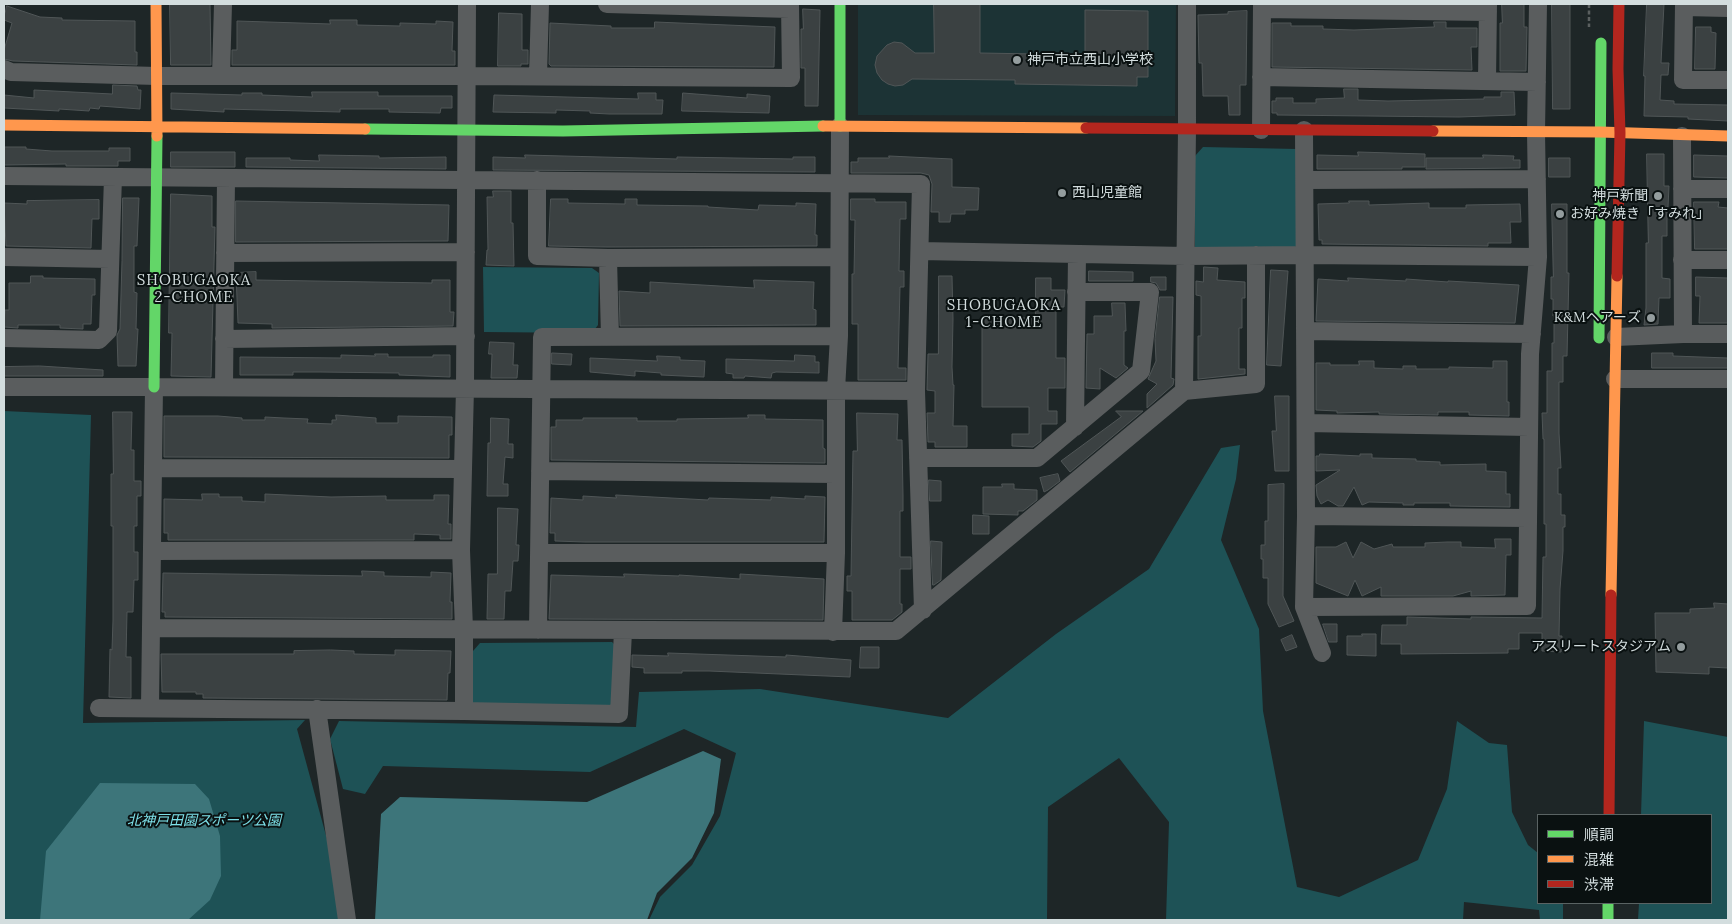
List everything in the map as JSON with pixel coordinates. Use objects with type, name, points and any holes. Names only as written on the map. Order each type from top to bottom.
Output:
[{"type":"street","points":[[150,708],[157,128],[156,4]]},
{"type":"street","points":[[221,76],[223,4]]},
{"type":"street","points":[[464,711],[464,629],[461,550],[466,336],[467,4]]},
{"type":"street","points":[[538,76],[540,4]]},
{"type":"street","points":[[4,69],[11,72],[156,76],[791,78],[790,6],[606,4]]},
{"type":"street","points":[[833,632],[836,553],[836,390],[839,336],[840,4]]},
{"type":"street","points":[[1184,391],[1187,4]]},
{"type":"street","points":[[1304,607],[1527,606],[1532,334],[1538,258],[1536,132],[1538,4]]},
{"type":"street","points":[[1609,814],[1620,133],[1618,70],[1619,4]]},
{"type":"street","points":[[1261,130],[1262,6],[1488,8],[1487,81]]},
{"type":"street","points":[[1728,8],[1684,6],[1683,80],[1728,80]]},
{"type":"street","points":[[1599,350],[1601,33]]},
{"type":"street","points":[[1261,77],[1537,82]]},
{"type":"street","points":[[4,125],[563,131],[840,126],[1600,132],[1728,136]]},
{"type":"street","points":[[1304,130],[1306,423],[1304,607],[1322,653]]},
{"type":"street","points":[[1682,136],[1683,334]]},
{"type":"street","points":[[4,176],[921,184],[916,391],[923,610]]},
{"type":"street","points":[[4,338],[99,340],[108,331],[113,177]]},
{"type":"street","points":[[224,387],[226,178]]},
{"type":"street","points":[[1304,180],[1537,179]]},
{"type":"street","points":[[537,180],[537,256],[608,258],[839,257]]},
{"type":"street","points":[[1682,189],[1728,189]]},
{"type":"street","points":[[920,251],[1186,256],[1305,255],[1538,258]]},
{"type":"street","points":[[225,253],[466,252]]},
{"type":"street","points":[[1075,427],[1077,254]]},
{"type":"street","points":[[151,628],[896,632],[1184,391],[1256,384],[1256,255]]},
{"type":"street","points":[[4,257],[110,259]]},
{"type":"street","points":[[608,258],[610,337]]},
{"type":"street","points":[[1682,260],[1728,260]]},
{"type":"street","points":[[918,458],[1037,458],[1141,371],[1150,292],[1076,292]]},
{"type":"street","points":[[1305,331],[1532,334]]},
{"type":"street","points":[[1616,337],[1728,334]]},
{"type":"street","points":[[224,339],[466,336]]},
{"type":"street","points":[[538,630],[542,337],[839,336]]},
{"type":"street","points":[[1615,379],[1728,379]]},
{"type":"street","points":[[4,388],[541,388],[916,391]]},
{"type":"street","points":[[1306,423],[1530,427]]},
{"type":"street","points":[[153,468],[463,469]]},
{"type":"street","points":[[540,472],[836,474]]},
{"type":"street","points":[[1306,516],[1528,518]]},
{"type":"street","points":[[152,551],[461,550]]},
{"type":"street","points":[[539,553],[836,553]]},
{"type":"street","points":[[100,708],[318,709],[619,714],[623,631]]},
{"type":"street","points":[[318,709],[347,920]]},
{"type":"street","points":[[1608,904],[1608,920]]},
{"type":"shaded area","name":"神戸市立西山小学校","points":[[858,4],[1176,4],[1175,116],[858,115]]},
{"type":"shaded area","points":[[703,751],[721,759],[714,813],[692,858],[657,893],[647,920],[375,920],[381,814],[400,797],[587,802]]},
{"type":"shaded area","points":[[100,783],[195,784],[209,799],[220,836],[221,876],[210,900],[188,920],[40,920],[46,851]]},
{"type":"green space","points":[[1203,147],[1297,149],[1298,244],[1291,251],[1195,249],[1195,156]]},
{"type":"green space","points":[[483,267],[592,268],[599,273],[598,325],[592,333],[484,332]]},
{"type":"green space","name":"北神戸田園スポーツ公園","points":[[4,411],[91,415],[83,723],[305,720],[297,729],[349,920],[4,920]]},
{"type":"green space","points":[[1240,445],[1236,479],[1221,540],[1259,629],[1263,711],[1297,887],[1339,897],[1418,860],[1447,789],[1457,721],[1489,743],[1507,745],[1512,812],[1528,845],[1537,852],[1537,904],[1563,904],[1563,920],[1540,920],[1539,910],[1464,902],[1463,920],[1166,920],[1169,822],[1119,758],[1048,807],[1047,920],[649,920],[660,897],[692,865],[720,816],[736,753],[684,729],[590,772],[383,766],[365,794],[343,789],[330,739],[339,721],[636,727],[639,692],[760,689],[948,718],[1056,634],[1149,569],[1221,448]]},
{"type":"green space","points":[[612,642],[617,647],[615,703],[608,711],[470,706],[473,651],[480,643]]},
{"type":"green space","points":[[1644,721],[1728,737],[1728,920],[1638,920],[1639,904],[1712,904],[1712,814],[1641,814]]},
{"type":"building","points":[[170,4],[210,4],[211,65],[171,65]]},
{"type":"building","points":[[934,4],[980,4],[980,53],[1036,54],[1035,59],[1085,59],[1085,10],[1148,11],[1148,77],[1137,77],[1137,86],[1015,84],[1015,80],[912,79],[903,85],[895,86],[888,84],[877,73],[875,65],[877,56],[887,45],[894,42],[902,43],[915,53],[934,53]]},
{"type":"building","points":[[1502,4],[1524,4],[1524,27],[1527,27],[1526,71],[1500,71]]},
{"type":"building","points":[[1552,4],[1570,4],[1570,109],[1553,109]]},
{"type":"building","points":[[1647,4],[1664,4],[1661,63],[1669,63],[1668,75],[1661,75],[1660,100],[1674,101],[1674,104],[1728,105],[1728,121],[1688,119],[1688,117],[1644,116]]},
{"type":"building","points":[[7,6],[40,17],[62,18],[62,20],[135,21],[137,65],[13,61],[4,59],[4,50],[12,23],[4,20]]},
{"type":"building","points":[[803,9],[820,10],[818,106],[805,106],[805,68],[801,68]]},
{"type":"building","points":[[1247,11],[1246,85],[1240,85],[1240,115],[1229,115],[1228,96],[1203,96],[1202,63],[1199,63],[1198,15]]},
{"type":"building","points":[[499,13],[522,14],[522,50],[528,50],[528,64],[521,64],[521,66],[498,66]]},
{"type":"building","points":[[330,20],[357,20],[357,25],[400,26],[400,23],[436,24],[436,21],[453,22],[452,51],[455,51],[455,65],[232,65],[232,50],[237,50],[237,21],[330,24]]},
{"type":"building","points":[[655,22],[775,27],[774,67],[551,66],[549,64],[550,23],[611,26],[611,28],[654,28]]},
{"type":"building","points":[[1434,22],[1446,22],[1446,28],[1477,28],[1477,47],[1471,47],[1472,70],[1272,67],[1272,23],[1291,23],[1291,26],[1323,26],[1323,29],[1354,30],[1434,27]]},
{"type":"building","points":[[1696,27],[1711,27],[1711,32],[1716,33],[1715,69],[1695,69]]},
{"type":"building","points":[[113,85],[137,86],[138,90],[141,90],[140,109],[100,106],[99,109],[90,108],[89,111],[4,108],[4,95],[34,98],[34,90],[112,94]]},
{"type":"building","points":[[1344,89],[1358,89],[1358,100],[1388,101],[1484,99],[1484,97],[1501,97],[1501,92],[1514,92],[1515,115],[1459,117],[1277,115],[1277,113],[1272,113],[1272,101],[1276,101],[1276,98],[1293,98],[1293,103],[1316,103],[1316,99],[1344,98]]},
{"type":"building","points":[[312,92],[378,92],[378,96],[452,96],[452,108],[441,108],[440,113],[389,112],[389,109],[340,109],[340,112],[224,109],[224,112],[171,109],[171,93],[242,95],[242,93],[262,93],[262,95],[312,97]]},
{"type":"building","points":[[638,93],[656,93],[656,100],[663,100],[662,114],[609,114],[590,113],[590,111],[556,110],[556,113],[493,112],[494,95],[638,99]]},
{"type":"building","points":[[683,93],[747,98],[747,94],[770,96],[769,113],[682,111]]},
{"type":"building","points":[[5,147],[26,147],[26,149],[52,151],[109,151],[109,148],[130,148],[130,161],[118,161],[118,166],[66,166],[66,164],[5,165]]},
{"type":"building","points":[[171,152],[235,152],[235,167],[171,167]]},
{"type":"building","points":[[1358,152],[1425,154],[1425,167],[1402,167],[1402,169],[1317,169],[1317,155],[1358,156]]},
{"type":"building","points":[[1647,154],[1664,154],[1664,186],[1669,186],[1667,236],[1662,236],[1662,278],[1670,279],[1670,298],[1659,298],[1658,324],[1644,325],[1646,308],[1646,243],[1648,243]]},
{"type":"building","points":[[319,155],[379,156],[379,158],[446,157],[446,169],[246,167],[246,158],[290,158],[290,160],[319,161]]},
{"type":"building","points":[[525,155],[677,159],[677,157],[793,159],[793,157],[815,157],[815,172],[493,170],[493,157],[525,158]]},
{"type":"building","points":[[1483,155],[1514,156],[1513,160],[1520,160],[1520,168],[1426,169],[1426,158],[1483,158]]},
{"type":"building","points":[[1694,155],[1728,156],[1728,178],[1694,177]]},
{"type":"building","points":[[889,156],[952,159],[952,187],[979,188],[978,210],[965,210],[965,214],[951,214],[950,222],[939,222],[939,212],[931,212],[932,184],[929,175],[921,173],[851,173],[851,162],[858,162],[858,158],[889,158]]},
{"type":"building","points":[[1549,158],[1570,158],[1570,177],[1549,177]]},
{"type":"building","points":[[493,191],[511,191],[514,266],[486,265],[488,250],[487,197],[493,197]]},
{"type":"building","points":[[171,194],[212,196],[212,227],[215,227],[211,377],[171,376],[172,333],[169,333]]},
{"type":"building","points":[[123,198],[139,198],[137,246],[134,246],[134,292],[137,293],[136,329],[138,329],[136,366],[118,366],[117,335],[120,329]]},
{"type":"building","points":[[551,199],[568,199],[568,203],[625,204],[625,199],[637,199],[637,205],[708,206],[758,210],[759,205],[796,206],[796,203],[816,204],[815,235],[817,235],[817,246],[549,246]]},
{"type":"building","points":[[851,199],[875,199],[875,202],[906,202],[906,219],[900,219],[899,271],[904,271],[904,287],[900,287],[898,368],[906,368],[906,380],[858,380],[858,324],[852,324],[855,220],[851,220]]},
{"type":"building","points":[[99,200],[99,219],[92,219],[91,248],[6,246],[4,203],[27,204],[27,201]]},
{"type":"building","points":[[236,201],[449,205],[448,241],[236,242]]},
{"type":"building","points":[[1349,201],[1369,201],[1369,205],[1429,203],[1429,208],[1466,208],[1466,205],[1520,204],[1521,222],[1510,222],[1511,243],[1488,243],[1488,246],[1322,244],[1322,240],[1319,240],[1318,204],[1349,203]]},
{"type":"building","points":[[1694,202],[1719,202],[1718,207],[1728,208],[1728,249],[1695,249]]},
{"type":"building","points":[[1552,204],[1567,204],[1567,273],[1569,273],[1567,356],[1563,356],[1563,382],[1559,382],[1561,468],[1558,468],[1558,494],[1561,494],[1561,515],[1565,515],[1560,589],[1559,636],[1562,636],[1561,652],[1542,651],[1542,633],[1519,633],[1519,649],[1508,649],[1508,653],[1401,654],[1401,644],[1381,644],[1382,625],[1407,625],[1407,617],[1471,619],[1471,617],[1542,618],[1543,557],[1546,557],[1546,524],[1544,524],[1544,439],[1542,413],[1547,413],[1547,371],[1552,371],[1552,343],[1554,343],[1553,299],[1551,299],[1551,277],[1553,277]]},
{"type":"building","points":[[1204,267],[1218,268],[1217,280],[1245,282],[1245,298],[1242,298],[1242,328],[1239,328],[1239,369],[1245,369],[1245,374],[1198,379],[1198,336],[1201,336],[1201,296],[1196,295],[1196,281],[1203,282]]},
{"type":"building","points":[[1271,270],[1288,271],[1281,366],[1267,365]]},
{"type":"building","points":[[1089,271],[1133,272],[1133,281],[1089,281]]},
{"type":"building","points":[[256,272],[256,280],[432,283],[432,280],[450,280],[450,312],[454,312],[453,326],[272,328],[272,324],[238,323],[236,273]]},
{"type":"building","points":[[31,276],[95,279],[95,295],[92,295],[91,324],[83,324],[83,329],[60,328],[60,325],[4,327],[5,310],[9,310],[9,283],[30,283]]},
{"type":"building","points":[[939,276],[952,276],[953,426],[967,426],[967,447],[935,447],[935,442],[928,442],[927,413],[935,413],[935,391],[927,390],[928,354],[938,354]]},
{"type":"building","points":[[1151,277],[1166,277],[1166,290],[1160,290],[1156,283],[1151,282]]},
{"type":"building","points":[[1696,277],[1728,278],[1728,323],[1699,323],[1700,296],[1696,296]]},
{"type":"building","points":[[1036,278],[1051,278],[1051,290],[1065,290],[1064,307],[1056,307],[1056,358],[1065,358],[1065,388],[1048,388],[1048,411],[1057,411],[1057,424],[1041,424],[1041,441],[1033,447],[1012,446],[1012,434],[1029,434],[1029,407],[982,407],[982,318],[1035,318]]},
{"type":"building","points":[[1348,278],[1519,285],[1515,323],[1316,321],[1318,279],[1348,281]]},
{"type":"building","points":[[754,280],[814,282],[813,309],[816,310],[816,325],[620,326],[619,291],[650,293],[650,282],[754,288]]},
{"type":"building","points":[[1160,297],[1173,297],[1171,378],[1174,379],[1173,385],[1147,408],[1147,394],[1157,384],[1148,379],[1156,361],[1155,339]]},
{"type":"building","points":[[1112,303],[1125,303],[1124,365],[1128,368],[1116,378],[1100,368],[1100,389],[1086,388],[1087,334],[1094,334],[1094,316],[1112,316]]},
{"type":"building","points":[[490,342],[514,343],[513,365],[518,365],[517,378],[491,378],[492,354],[489,354]]},
{"type":"building","points":[[552,353],[572,354],[571,365],[552,364]]},
{"type":"building","points":[[1652,353],[1673,353],[1673,356],[1728,358],[1728,368],[1652,368]]},
{"type":"building","points":[[375,354],[388,354],[388,357],[450,355],[450,377],[399,375],[399,373],[320,372],[293,372],[293,375],[240,375],[240,357],[341,358],[341,355],[375,356]]},
{"type":"building","points":[[795,355],[815,356],[815,362],[819,362],[819,373],[776,372],[772,373],[771,378],[745,376],[744,378],[733,378],[733,374],[726,373],[726,359],[794,361]]},
{"type":"building","points":[[657,356],[680,357],[680,360],[705,361],[704,377],[661,375],[661,373],[635,371],[635,376],[590,372],[590,358],[657,361]]},
{"type":"building","points":[[1359,361],[1374,361],[1374,368],[1403,369],[1403,366],[1416,366],[1416,369],[1449,369],[1449,367],[1493,368],[1493,361],[1507,361],[1509,416],[1469,415],[1469,412],[1438,412],[1438,415],[1379,414],[1379,412],[1337,413],[1337,411],[1316,410],[1316,363],[1359,365]]},
{"type":"building","points":[[40,366],[103,370],[103,376],[4,376],[4,367]]},
{"type":"building","points":[[1275,396],[1289,396],[1289,471],[1275,471],[1272,431],[1276,431]]},
{"type":"building","points":[[1116,411],[1143,411],[1070,472],[1061,461],[1121,417]]},
{"type":"building","points":[[113,412],[132,412],[131,450],[134,450],[134,481],[141,481],[141,496],[137,496],[137,526],[134,526],[134,552],[138,552],[138,580],[134,580],[133,612],[127,612],[126,657],[131,657],[131,698],[109,697],[113,620],[111,474],[113,474]]},
{"type":"building","points":[[857,413],[898,414],[897,440],[902,440],[903,495],[903,511],[900,511],[900,557],[911,557],[911,569],[900,569],[900,604],[902,604],[902,612],[892,620],[852,620],[852,591],[847,591],[847,576],[851,576],[853,451],[857,451]]},
{"type":"building","points":[[336,415],[376,418],[376,423],[398,423],[398,416],[452,417],[452,435],[449,435],[449,458],[164,457],[164,416],[218,416],[242,418],[242,420],[265,420],[265,417],[308,419],[307,423],[332,424],[332,420],[336,420]]},
{"type":"building","points":[[748,415],[765,415],[765,419],[823,420],[825,463],[551,460],[551,427],[556,427],[556,420],[637,418],[637,421],[677,421],[677,419],[748,418]]},
{"type":"building","points":[[491,418],[509,419],[508,444],[513,444],[513,458],[505,457],[503,484],[508,484],[508,496],[487,496],[488,443],[490,443]]},
{"type":"building","points":[[1320,454],[1360,456],[1360,454],[1372,454],[1372,458],[1416,459],[1416,461],[1440,462],[1440,465],[1486,464],[1486,471],[1506,472],[1506,494],[1510,494],[1510,507],[1450,506],[1450,503],[1414,503],[1414,505],[1403,505],[1403,503],[1369,502],[1362,505],[1354,487],[1343,506],[1338,506],[1328,500],[1321,504],[1317,496],[1316,485],[1340,470],[1316,471],[1316,456]]},
{"type":"building","points":[[1058,474],[1060,481],[1044,492],[1040,478]]},
{"type":"building","points":[[929,480],[941,481],[941,501],[930,501]]},
{"type":"building","points":[[1002,484],[1014,484],[1014,489],[1037,490],[1037,500],[1023,511],[1018,511],[1018,515],[983,514],[983,487],[1002,487]]},
{"type":"building","points":[[1284,484],[1283,596],[1294,621],[1279,627],[1268,604],[1268,578],[1263,578],[1261,545],[1265,545],[1265,521],[1268,521],[1268,485]]},
{"type":"building","points":[[202,494],[219,494],[219,497],[242,497],[242,501],[265,502],[265,494],[331,497],[386,496],[386,500],[434,500],[434,495],[449,495],[448,524],[451,524],[451,539],[440,539],[440,535],[414,534],[414,540],[168,540],[168,533],[164,533],[164,499],[202,500]]},
{"type":"building","points":[[616,495],[708,500],[709,498],[771,500],[771,497],[805,499],[805,496],[825,497],[824,542],[555,541],[555,533],[550,533],[551,498],[583,500],[583,496],[616,498]]},
{"type":"building","points":[[498,508],[518,509],[516,545],[519,545],[518,561],[513,561],[511,591],[505,591],[504,619],[487,619],[488,574],[497,574]]},
{"type":"building","points":[[973,515],[989,516],[989,534],[973,534]]},
{"type":"building","points":[[1495,539],[1511,539],[1511,555],[1506,555],[1505,595],[1471,596],[1471,591],[1453,596],[1381,596],[1381,587],[1362,596],[1355,580],[1348,596],[1316,583],[1316,547],[1336,547],[1346,542],[1353,558],[1361,542],[1374,549],[1392,544],[1393,547],[1425,547],[1425,543],[1447,542],[1461,542],[1461,547],[1495,548]]},
{"type":"building","points":[[931,541],[942,542],[941,580],[934,585],[933,585]]},
{"type":"building","points":[[362,571],[384,572],[384,576],[431,577],[431,572],[451,573],[450,602],[452,602],[452,619],[165,617],[165,612],[162,612],[163,573],[362,576]]},
{"type":"building","points":[[624,574],[740,579],[740,574],[824,579],[823,620],[549,619],[551,575],[624,577]]},
{"type":"building","points":[[1714,603],[1728,604],[1728,668],[1709,667],[1709,674],[1656,672],[1655,613],[1690,613],[1690,609],[1714,608]]},
{"type":"building","points":[[1323,624],[1337,624],[1337,642],[1329,642]]},
{"type":"building","points":[[1362,634],[1376,634],[1376,656],[1347,655],[1347,636],[1362,636]]},
{"type":"building","points":[[1292,635],[1297,647],[1286,651],[1281,640]]},
{"type":"building","points":[[861,647],[879,647],[879,668],[860,668]]},
{"type":"building","points":[[395,650],[451,651],[447,700],[203,698],[203,694],[196,694],[196,692],[162,692],[161,654],[294,654],[294,651],[354,651],[354,654],[395,655]]},
{"type":"building","points":[[668,653],[786,657],[786,655],[851,660],[850,677],[709,671],[644,673],[644,668],[632,667],[632,655],[668,656]]},
{"type":"traffic: fast","points":[[840,4],[840,126]]},
{"type":"traffic: fast","points":[[1599,338],[1601,43]]},
{"type":"traffic: fast","points":[[365,129],[563,131],[823,126]]},
{"type":"traffic: fast","points":[[154,387],[157,136]]},
{"type":"traffic: fast","points":[[1608,904],[1608,920]]},
{"type":"traffic: slow","points":[[156,4],[157,136]]},
{"type":"traffic: slow","points":[[4,125],[365,129]]},
{"type":"traffic: slow","points":[[823,126],[1086,128]]},
{"type":"traffic: slow","points":[[1433,131],[1600,132],[1728,136]]},
{"type":"traffic: slow","points":[[1611,595],[1617,276]]},
{"type":"traffic: jam","points":[[1617,276],[1620,133],[1618,69],[1619,4]]},
{"type":"traffic: jam","points":[[1086,128],[1433,131]]},
{"type":"traffic: jam","points":[[1609,814],[1611,595]]},
{"type":"place","name":"神戸市立西山小学校","points":[[1017,60]]},
{"type":"place","name":"西山児童館","points":[[1062,193]]},
{"type":"place","name":"神戸新聞","points":[[1658,196]]},
{"type":"place","name":"お好み焼き「すみれ」","points":[[1560,214]]},
{"type":"place","name":"K&Mヘアーズ","points":[[1651,318]]},
{"type":"place","name":"アスリートスタジアム","points":[[1681,647]]},
{"type":"district","name":"SHOBUGAOKA 2-CHOME","points":[[194,290]]},
{"type":"district","name":"SHOBUGAOKA 1-CHOME","points":[[1004,314]]}]
